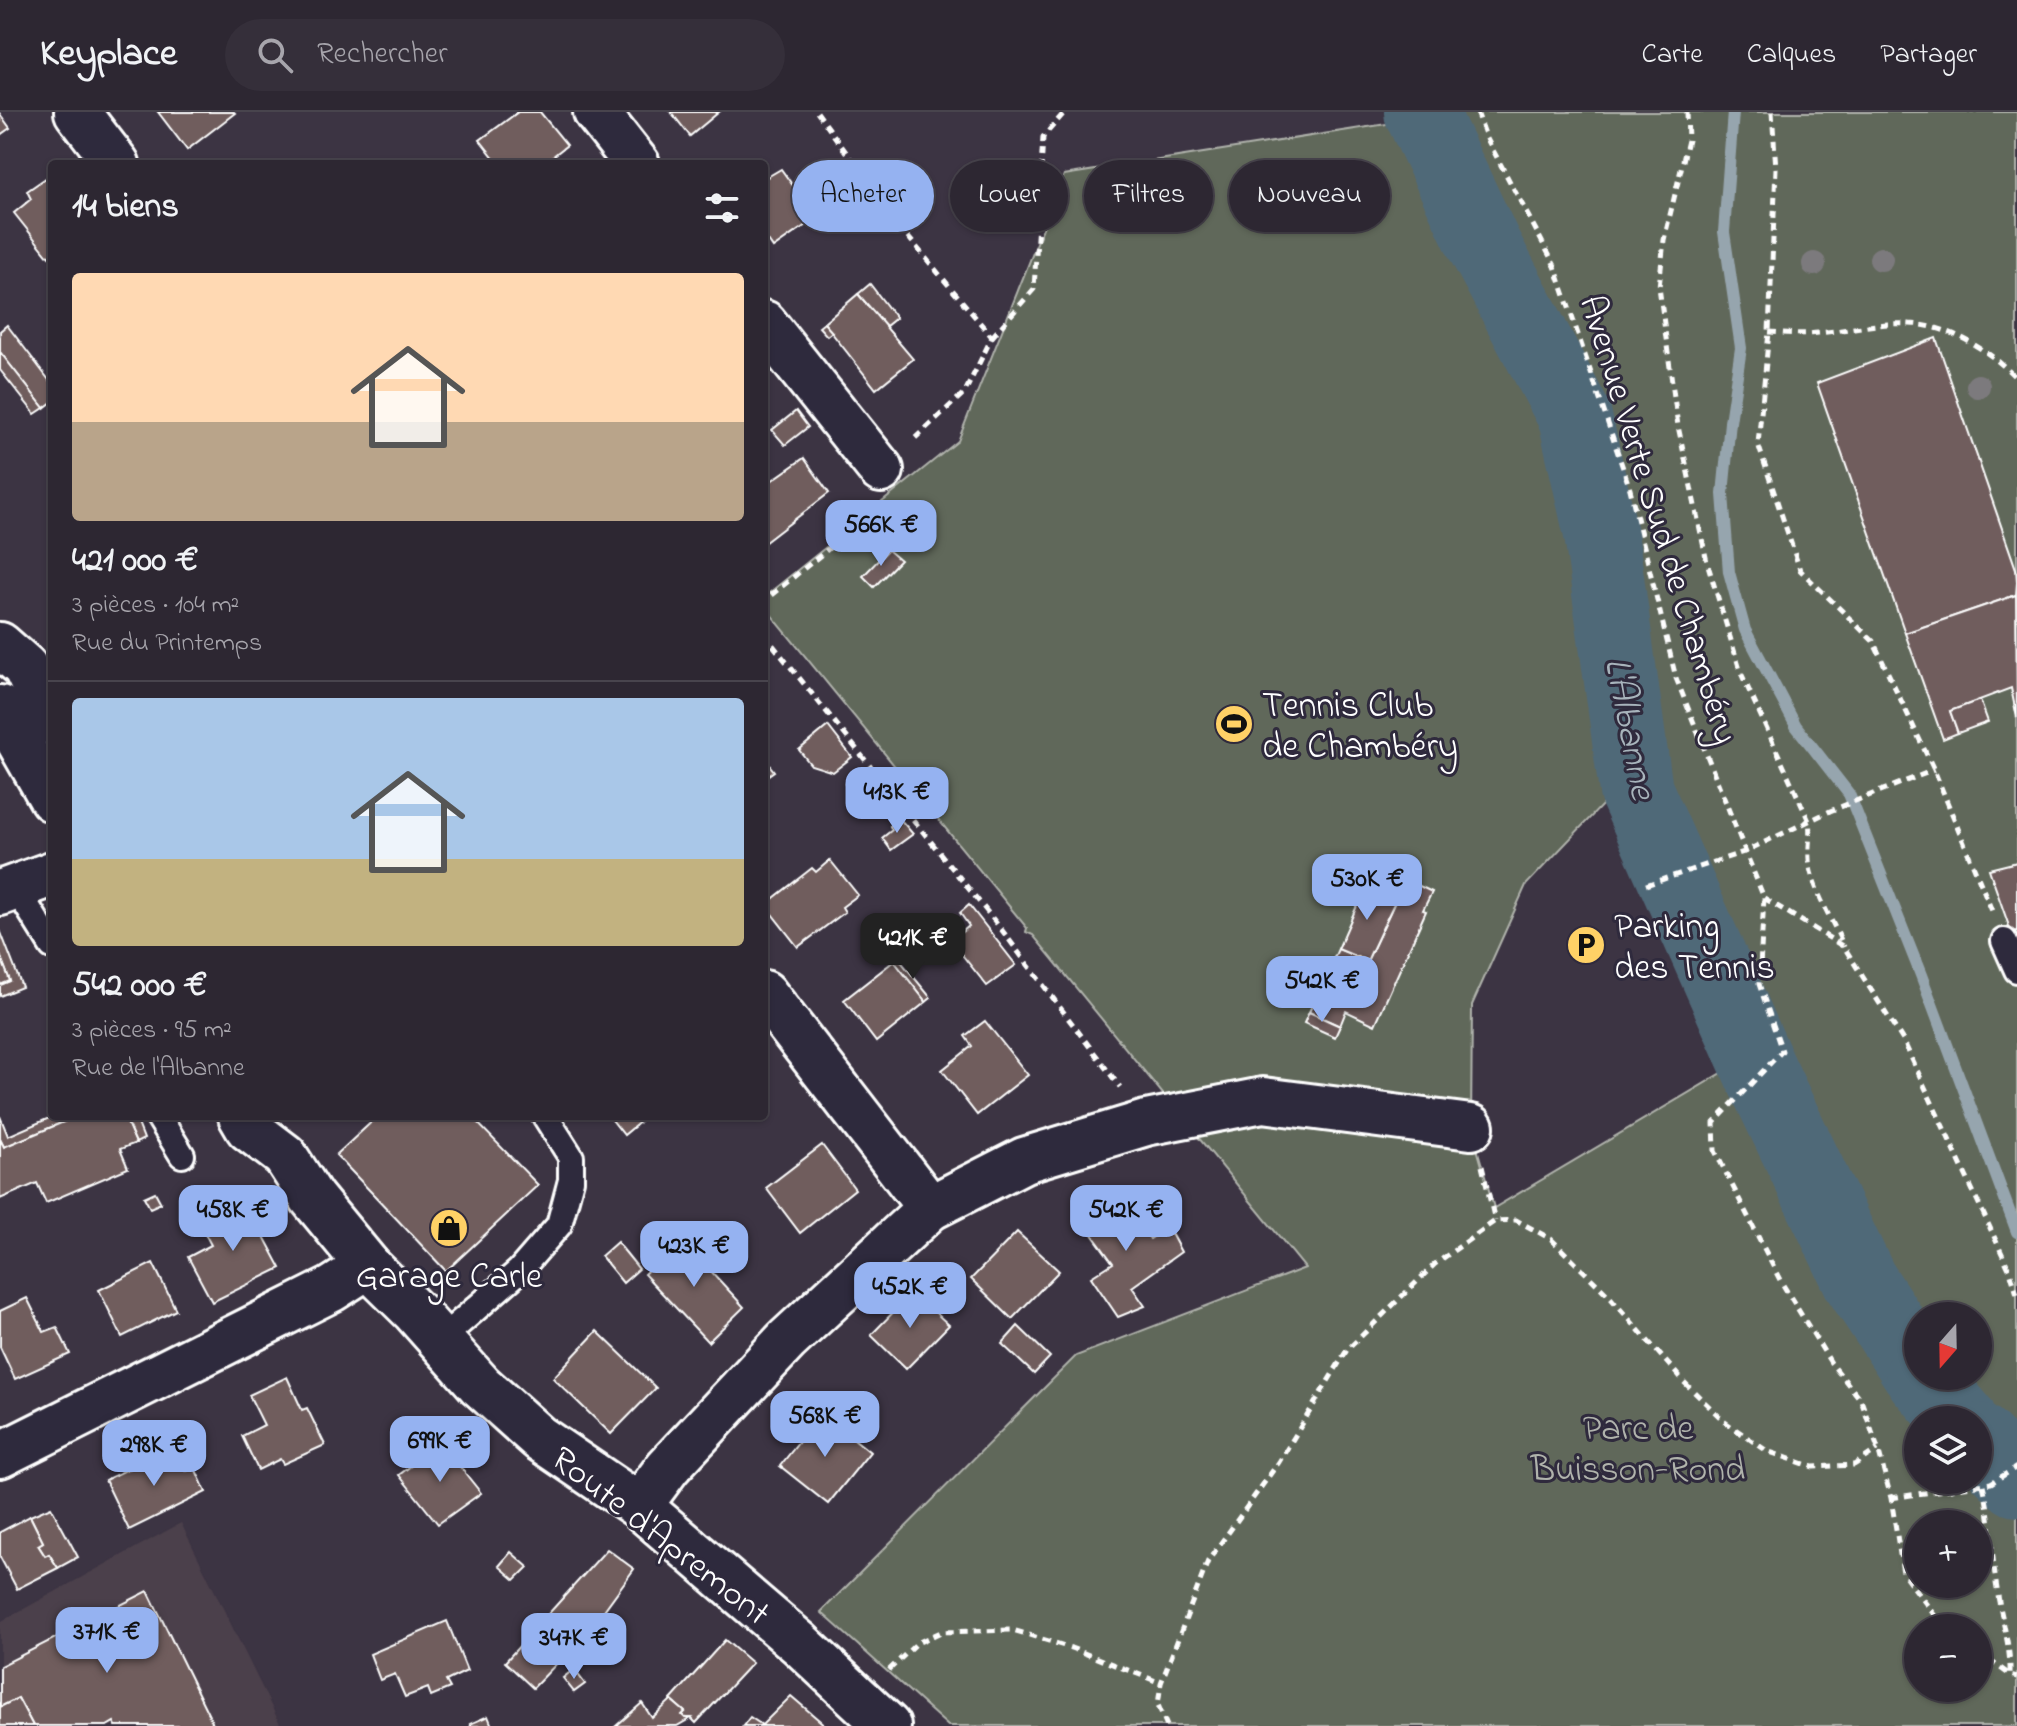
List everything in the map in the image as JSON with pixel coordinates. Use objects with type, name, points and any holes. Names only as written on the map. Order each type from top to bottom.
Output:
[{"type":"street","points":[[77,112],[114,160]]},
{"type":"street","points":[[596,112],[634,160]]},
{"type":"street","points":[[768,328],[881,470]]},
{"type":"street","points":[[0,645],[25,667],[48,714]]},
{"type":"street","points":[[0,708],[48,792]]},
{"type":"street","points":[[768,998],[930,1208]]},
{"type":"street","points":[[639,1506],[668,1467],[787,1340],[930,1208],[1024,1160],[1146,1123],[1263,1100],[1471,1127]]},
{"type":"street","name":"Route d'Apremont","points":[[243,1120],[248,1128],[279,1136],[312,1198],[368,1266],[480,1385],[539,1438],[639,1506],[873,1711]]},
{"type":"street","points":[[0,1455],[332,1289],[368,1266]]},
{"type":"lane","points":[[23,885],[48,938]]},
{"type":"lane","points":[[2004,941],[2017,970]]},
{"type":"lane","points":[[160,1120],[182,1155]]},
{"type":"lane","points":[[440,1340],[519,1271],[559,1225],[571,1180],[571,1157],[548,1120]]},
{"type":"path","points":[[817,112],[903,231],[992,337]]},
{"type":"path","points":[[965,392],[992,337],[1034,289],[1043,137],[1065,112]]},
{"type":"path","name":"Avenue Verte Sud de Chambéry","points":[[1477,112],[1486,137],[1555,266],[1630,489],[1676,678],[1764,898],[1759,984],[1782,1051],[1714,1123],[1715,1151],[1780,1280],[1831,1363],[1861,1400],[1891,1498],[1903,1573],[1934,1614]]},
{"type":"path","points":[[1687,112],[1688,140],[1664,240],[1659,287],[1678,426],[1707,562],[1741,673],[1809,821],[1811,836],[1808,858],[1812,874],[1844,947],[1904,1042],[2010,1271],[2017,1294]]},
{"type":"path","points":[[1772,112],[1776,168],[1769,332],[1758,444],[1800,570],[1873,641],[1934,770],[2004,941]]},
{"type":"path","points":[[1769,332],[1816,334],[1874,325],[1912,324],[1947,332],[1977,347],[2005,365],[2017,379]]},
{"type":"path","points":[[768,639],[1001,929],[1146,1123]]},
{"type":"path","points":[[1646,885],[1744,852],[1830,811],[1934,770]]},
{"type":"path","points":[[1764,898],[1844,947]]},
{"type":"path","points":[[1471,1127],[1495,1221]]},
{"type":"path","points":[[1167,1726],[1158,1705],[1161,1683],[1208,1561],[1279,1462],[1347,1350],[1435,1264],[1495,1221],[1516,1220],[1551,1239],[1609,1296],[1682,1380],[1725,1422],[1767,1451],[1813,1467],[1854,1465],[1878,1449]]},
{"type":"path","points":[[1992,1482],[2017,1467]]},
{"type":"path","points":[[1891,1498],[1919,1494]]},
{"type":"path","points":[[1985,1494],[1997,1590],[2014,1676]]},
{"type":"path","points":[[873,1711],[917,1643],[941,1632],[1013,1630],[1071,1648],[1161,1683]]},
{"type":"path","points":[[1992,1661],[2014,1676]]},
{"type":"shaded area","points":[[181,1523],[281,1726],[0,1726],[0,1622]]},
{"type":"green space","name":"Parc de Buisson-Rond","points":[[1430,112],[2017,112],[2017,1726],[948,1726],[821,1612],[1076,1356],[1305,1268],[1033,935],[1026,932],[1027,928],[768,611],[768,594],[958,441],[1041,232],[1068,232],[1068,174],[1084,172],[1084,232],[1213,232],[1213,160],[1159,160],[1431,117]],"holes":[[[1624,782],[1646,885],[1727,1070],[1494,1208],[1471,1127],[1472,1005],[1526,885]]]},
{"type":"building","points":[[158,112],[234,112],[235,113],[187,150]]},
{"type":"building","points":[[518,112],[540,112],[567,145],[548,160],[496,160],[480,140]]},
{"type":"building","points":[[671,112],[719,112],[690,136]]},
{"type":"building","points":[[0,114],[10,128],[0,135]]},
{"type":"building","points":[[781,169],[792,184],[792,232],[796,232],[773,248],[768,241],[768,177]]},
{"type":"building","points":[[46,178],[48,181],[48,256],[14,213],[31,199],[27,191]]},
{"type":"building","points":[[870,284],[896,318],[886,326],[858,294]]},
{"type":"building","points":[[858,294],[913,359],[876,389],[824,323]]},
{"type":"building","points":[[824,323],[832,332],[827,336],[819,327]]},
{"type":"building","points":[[7,325],[48,379],[48,405],[44,408],[0,352],[0,331]]},
{"type":"building","points":[[1936,338],[2016,569],[2016,595],[1905,633],[1817,383]]},
{"type":"building","points":[[0,352],[44,408],[35,414],[0,370]]},
{"type":"building","points":[[796,411],[808,427],[785,445],[772,430]]},
{"type":"building","points":[[804,458],[829,493],[768,540],[768,483]]},
{"type":"building","points":[[888,550],[900,560],[874,587],[863,576]]},
{"type":"building","points":[[2016,595],[2017,718],[2011,688],[1950,711],[1958,733],[1943,739],[1905,633]]},
{"type":"building","points":[[1980,700],[1988,722],[1958,733],[1950,711]]},
{"type":"building","points":[[828,726],[852,757],[833,772],[811,765],[799,750]]},
{"type":"building","points":[[862,769],[873,781],[854,796],[845,784]]},
{"type":"building","points":[[900,819],[913,834],[891,850],[882,838],[892,830],[890,826]]},
{"type":"building","points":[[830,860],[858,895],[842,907],[845,912],[798,947],[768,909],[768,903],[812,868],[816,872]]},
{"type":"building","points":[[2017,862],[2017,931],[2011,932],[1989,869]]},
{"type":"building","points":[[1411,882],[1432,892],[1375,1025],[1346,1011],[1340,1026],[1309,1012],[1338,949],[1367,961],[1400,891],[1403,892]]},
{"type":"building","points":[[1367,883],[1397,897],[1367,961],[1338,949]]},
{"type":"building","points":[[969,905],[1016,965],[987,986],[951,941],[969,926],[960,913]]},
{"type":"building","points":[[0,930],[22,987],[0,996],[0,985],[10,981],[0,955]]},
{"type":"building","points":[[0,955],[10,981],[0,985]]},
{"type":"building","points":[[896,959],[931,998],[926,1002],[894,961]]},
{"type":"building","points":[[894,961],[926,1002],[876,1042],[844,1000]]},
{"type":"building","points":[[1309,1012],[1340,1026],[1335,1037],[1304,1023]]},
{"type":"building","points":[[985,1021],[1028,1075],[977,1115],[942,1070],[972,1046],[965,1036]]},
{"type":"building","points":[[0,1116],[8,1136],[48,1119],[68,1120],[4,1147],[0,1139]]},
{"type":"building","points":[[68,1120],[126,1120],[136,1143],[120,1149],[128,1168],[46,1203],[37,1183],[0,1199],[0,1139],[4,1147]]},
{"type":"building","points":[[126,1120],[137,1120],[144,1139],[136,1143]]},
{"type":"building","name":"Garage Carle","points":[[374,1120],[475,1120],[538,1185],[446,1271],[336,1155]]},
{"type":"building","points":[[612,1120],[642,1120],[624,1135]]},
{"type":"building","points":[[822,1145],[855,1189],[800,1233],[766,1188]]},
{"type":"building","points":[[155,1192],[161,1203],[150,1208],[144,1197]]},
{"type":"building","points":[[1119,1194],[1150,1239],[1168,1228],[1181,1252],[1132,1287],[1145,1306],[1118,1317],[1091,1277],[1113,1263],[1081,1219]]},
{"type":"building","points":[[245,1201],[281,1268],[212,1302],[188,1257],[211,1245],[200,1224]]},
{"type":"building","points":[[1017,1232],[1059,1271],[1012,1319],[971,1279]]},
{"type":"building","points":[[685,1234],[701,1252],[697,1256],[744,1307],[708,1342],[644,1274]]},
{"type":"building","points":[[617,1242],[639,1269],[623,1283],[601,1256]]},
{"type":"building","points":[[153,1263],[176,1310],[122,1337],[99,1290]]},
{"type":"building","points":[[913,1292],[949,1325],[906,1369],[871,1335]]},
{"type":"building","points":[[27,1298],[44,1332],[57,1327],[70,1354],[15,1379],[0,1347],[0,1311]]},
{"type":"building","points":[[1018,1326],[1050,1357],[1034,1374],[1002,1344]]},
{"type":"building","points":[[597,1331],[656,1388],[611,1434],[553,1378]]},
{"type":"building","points":[[287,1377],[302,1410],[307,1408],[325,1445],[283,1464],[280,1459],[258,1470],[242,1436],[264,1425],[249,1395]]},
{"type":"building","points":[[822,1413],[870,1452],[828,1504],[780,1466]]},
{"type":"building","points":[[441,1443],[481,1493],[438,1524],[399,1475]]},
{"type":"building","points":[[174,1447],[186,1471],[195,1468],[206,1492],[129,1530],[105,1480]]},
{"type":"building","points":[[51,1507],[78,1557],[58,1568],[38,1545],[43,1542],[30,1516]]},
{"type":"building","points":[[30,1516],[43,1542],[38,1545],[58,1568],[17,1589],[0,1557],[0,1532]]},
{"type":"building","points":[[607,1549],[634,1569],[594,1624],[562,1658],[532,1632]]},
{"type":"building","points":[[511,1552],[528,1567],[515,1580],[499,1566]]},
{"type":"building","points":[[148,1591],[214,1726],[116,1726],[114,1722],[107,1726],[33,1726],[18,1698],[0,1707],[0,1666]]},
{"type":"building","points":[[604,1612],[620,1626],[591,1659],[575,1643]]},
{"type":"building","points":[[447,1621],[467,1671],[446,1681],[450,1688],[431,1696],[428,1688],[405,1697],[395,1674],[380,1680],[370,1654]]},
{"type":"building","points":[[532,1632],[562,1658],[533,1688],[505,1662]]},
{"type":"building","points":[[725,1640],[752,1663],[696,1723],[691,1718],[685,1718],[682,1715],[685,1712],[671,1700]]},
{"type":"building","points":[[574,1669],[585,1684],[574,1692],[563,1678]]},
{"type":"building","points":[[791,1696],[826,1726],[743,1726],[750,1717],[762,1725]]},
{"type":"building","points":[[18,1698],[33,1726],[0,1726],[0,1707]]},
{"type":"building","points":[[671,1700],[685,1712],[682,1715],[685,1718],[691,1718],[677,1726],[616,1726],[642,1703],[652,1718]]},
{"type":"building","points":[[488,1716],[492,1726],[471,1726],[470,1724]]},
{"type":"waterway","name":"L'Albanne","points":[[1421,112],[1485,247],[1575,417],[1601,534],[1636,791],[1760,1071],[1860,1281],[1904,1349]]},
{"type":"waterway","points":[[1733,112],[1724,232],[1741,348],[1723,494],[1729,572],[1745,630],[1796,726],[1849,794],[1921,975],[2017,1232]]},
{"type":"waterway","name":"L'Albanne","points":[[1934,1390],[1948,1406]]},
{"type":"waterway","name":"L'Albanne","points":[[1992,1454],[2017,1480]]},
{"type":"place","name":"Tennis Club de Chambéry","points":[[1234,724]]},
{"type":"place","name":"Parking des Tennis","points":[[1586,945]]},
{"type":"place","name":"Garage Carle","points":[[449,1228]]}]
